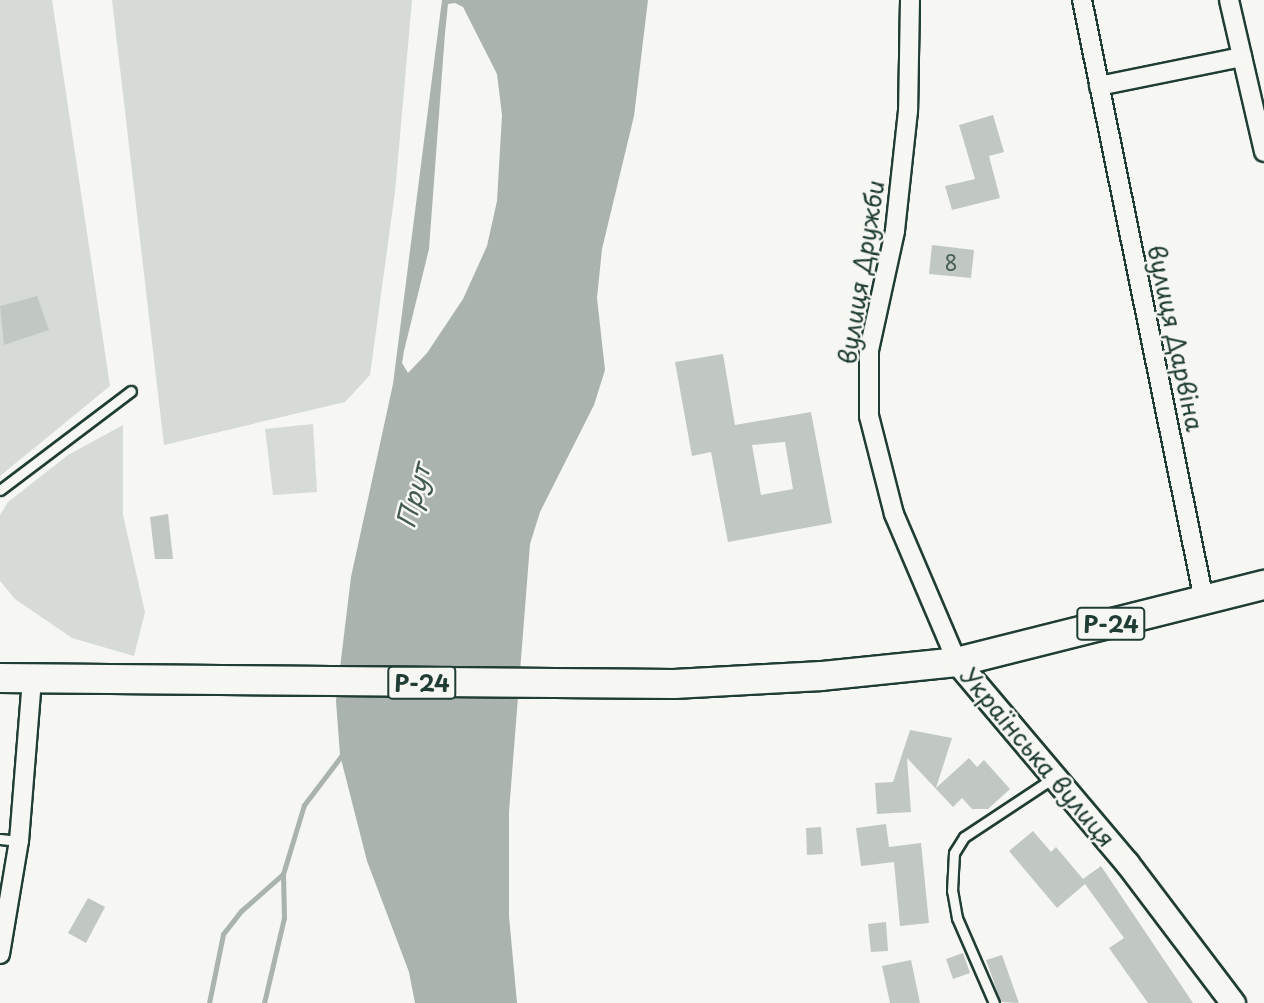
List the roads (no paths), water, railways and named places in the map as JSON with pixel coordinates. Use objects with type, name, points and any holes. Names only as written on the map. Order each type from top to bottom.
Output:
[{"type":"main road","name":"Українська вулиця","points":[[957,662],[1264,585]]},
{"type":"main road","name":"Р-24","points":[[0,678],[171,682],[674,684],[822,677],[957,662]]},
{"type":"street","name":"вулиця Дружби","points":[[910,0],[908,111],[895,231],[869,350],[869,416],[894,514],[957,662]]},
{"type":"street","name":"вулиця Дарвіна","points":[[1082,0],[1204,600]]},
{"type":"street","points":[[1229,0],[1264,152]]},
{"type":"street","points":[[1099,86],[1242,57]]},
{"type":"street","name":"Українська вулиця","points":[[957,662],[1054,777],[1233,1003]]},
{"type":"street","points":[[0,954],[19,841],[32,679]]},
{"type":"lane","points":[[0,489],[131,391]]},
{"type":"lane","points":[[994,1003],[957,918],[952,891],[954,853],[964,837],[1054,777]]},
{"type":"lane","points":[[0,839],[19,841]]},
{"type":"water","name":"Прут","points":[[442,0],[648,0],[634,116],[602,249],[597,298],[605,370],[594,405],[540,512],[530,544],[509,812],[509,916],[517,1003],[415,1003],[409,972],[367,861],[340,755],[336,701],[351,577],[393,384]],"holes":[[[455,3],[463,7],[497,74],[502,115],[497,201],[487,246],[463,299],[427,353],[408,373],[402,363],[404,351],[429,249],[448,4]]]},
{"type":"waterway","points":[[209,1003],[223,934],[241,911],[283,874],[304,805],[345,751]]},
{"type":"waterway","points":[[264,1003],[284,918],[283,874]]}]
